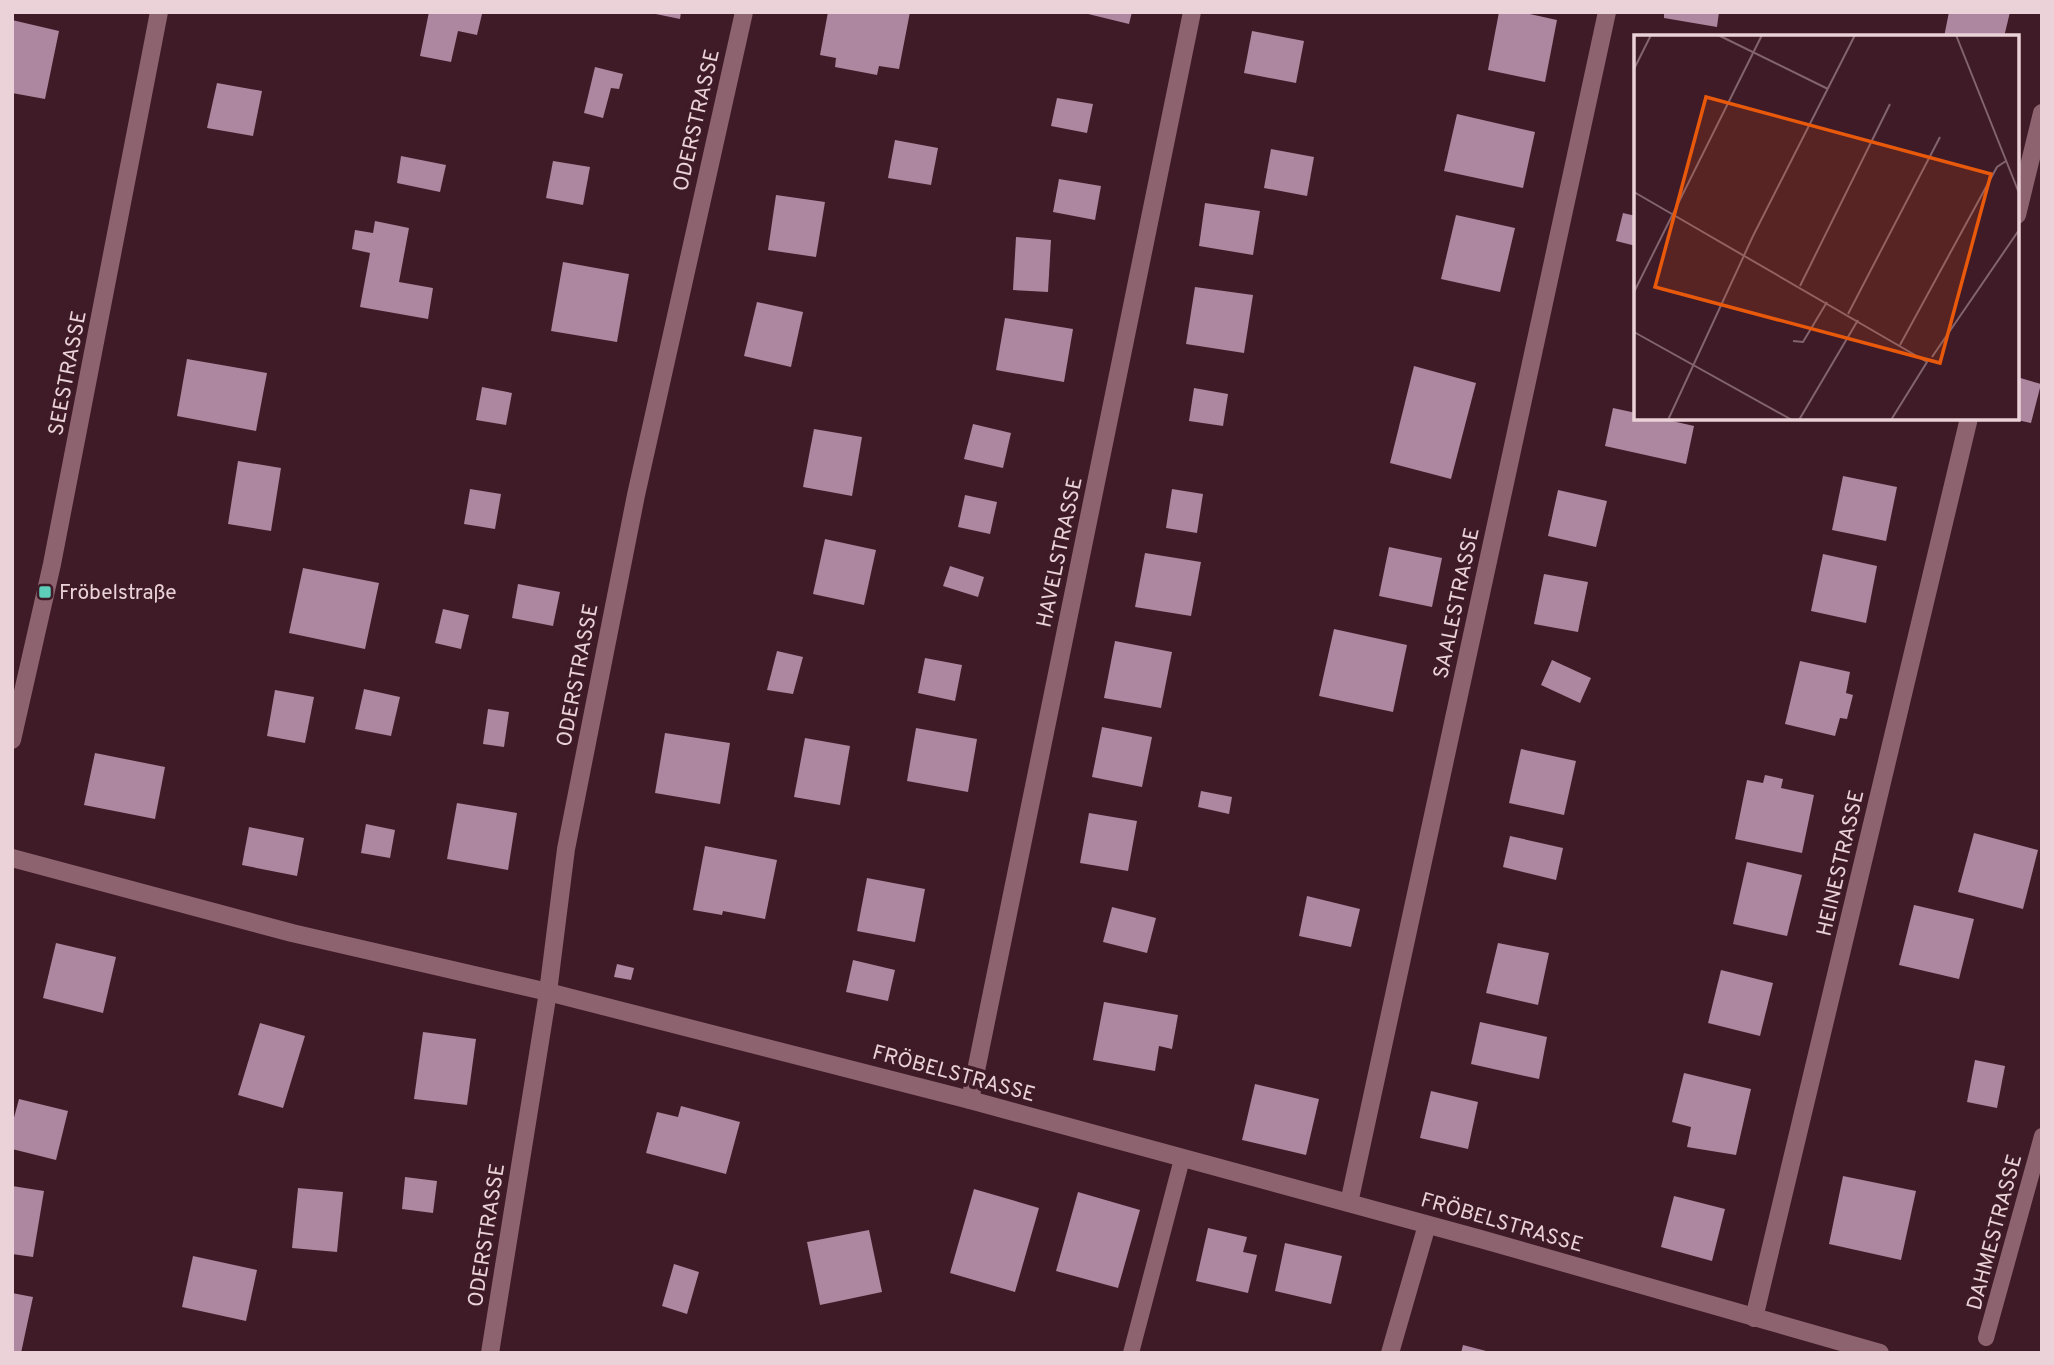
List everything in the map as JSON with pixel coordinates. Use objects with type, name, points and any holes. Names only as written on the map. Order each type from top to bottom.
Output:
[{"type":"street","name":"SEESTRASSE","points":[[12,740],[60,526],[159,12]]},
{"type":"street","name":"ODERSTRASSE","points":[[490,1353],[548,992],[566,849],[614,601],[744,12]]},
{"type":"street","name":"HAVELSTRASSE","points":[[970,1100],[1192,12]]},
{"type":"street","name":"SAALESTRASSE","points":[[1349,1203],[1607,12]]},
{"type":"street","points":[[2019,207],[2042,113]]},
{"type":"street","name":"HEINESTRASSE","points":[[1755,1318],[1969,420]]},
{"type":"street","name":"FRÖBELSTRASSE","points":[[12,858],[292,933],[548,992],[970,1100],[1349,1203],[1880,1353]]},
{"type":"street","points":[[1390,1353],[1427,1225]]},
{"type":"lane","name":"DAHMESTRASSE","points":[[1986,1338],[2042,1136]]},
{"type":"lane","points":[[1131,1353],[1182,1159]]},
{"type":"building","points":[[429,12],[482,14],[477,35],[458,31],[451,62],[420,56]]},
{"type":"building","points":[[646,12],[681,12],[680,19]]},
{"type":"building","points":[[828,12],[910,12],[899,69],[879,66],[877,75],[835,67],[836,58],[820,55]]},
{"type":"building","points":[[1080,12],[1132,12],[1129,24]]},
{"type":"building","points":[[1499,12],[1520,12],[1557,20],[1545,82],[1488,70]]},
{"type":"building","points":[[1664,12],[1719,12],[1717,27],[1664,18]]},
{"type":"building","points":[[1949,12],[2010,12],[2004,35],[1944,35]]},
{"type":"building","points":[[12,20],[59,31],[45,99],[12,93]]},
{"type":"building","points":[[1252,31],[1304,41],[1296,83],[1244,73]]},
{"type":"building","points":[[595,67],[623,74],[619,89],[611,88],[603,118],[584,113]]},
{"type":"building","points":[[217,83],[262,91],[253,136],[207,128]]},
{"type":"building","points":[[1057,98],[1093,104],[1087,133],[1051,126]]},
{"type":"building","points":[[1457,114],[1535,132],[1523,188],[1444,171]]},
{"type":"building","points":[[895,140],[938,148],[931,185],[888,178]]},
{"type":"building","points":[[1271,149],[1314,157],[1307,196],[1264,188]]},
{"type":"building","points":[[401,156],[446,165],[440,192],[397,183]]},
{"type":"building","points":[[553,161],[590,167],[583,205],[546,198]]},
{"type":"building","points":[[1059,179],[1101,186],[1095,220],[1053,212]]},
{"type":"building","points":[[776,195],[825,202],[816,257],[768,250]]},
{"type":"building","points":[[1205,203],[1260,211],[1253,255],[1199,246]]},
{"type":"building","points":[[1623,213],[1634,216],[1634,246],[1616,241]]},
{"type":"building","points":[[1456,215],[1515,228],[1500,292],[1441,279]]},
{"type":"building","points":[[375,221],[409,228],[399,282],[433,288],[428,319],[360,307],[370,253],[352,249],[355,230],[373,233]]},
{"type":"building","points":[[1016,237],[1051,240],[1048,292],[1013,290]]},
{"type":"building","points":[[563,262],[629,274],[617,342],[551,331]]},
{"type":"building","points":[[1195,287],[1253,295],[1244,353],[1186,344]]},
{"type":"building","points":[[757,302],[803,312],[791,367],[744,356]]},
{"type":"building","points":[[1005,318],[1073,329],[1064,382],[996,370]]},
{"type":"building","points":[[187,359],[267,373],[256,431],[177,416]]},
{"type":"building","points":[[1414,366],[1476,383],[1451,479],[1390,463]]},
{"type":"building","points":[[2019,378],[2041,384],[2031,423],[2017,420]]},
{"type":"building","points":[[482,387],[512,393],[506,425],[476,420]]},
{"type":"building","points":[[1194,388],[1228,394],[1223,426],[1189,421]]},
{"type":"building","points":[[1613,408],[1634,413],[1634,420],[1668,420],[1694,426],[1686,464],[1605,446]]},
{"type":"building","points":[[973,424],[1011,433],[1003,468],[964,459]]},
{"type":"building","points":[[814,429],[862,437],[852,496],[803,487]]},
{"type":"building","points":[[238,461],[281,468],[271,531],[228,524]]},
{"type":"building","points":[[1843,476],[1897,487],[1886,541],[1832,530]]},
{"type":"building","points":[[470,489],[501,494],[495,529],[464,524]]},
{"type":"building","points":[[1172,489],[1203,494],[1197,533],[1166,528]]},
{"type":"building","points":[[1558,490],[1607,501],[1596,547],[1548,536]]},
{"type":"building","points":[[965,495],[997,502],[990,534],[958,527]]},
{"type":"building","points":[[825,539],[876,550],[864,605],[813,594]]},
{"type":"building","points":[[1389,547],[1442,558],[1432,607],[1379,596]]},
{"type":"building","points":[[1145,553],[1201,562],[1191,616],[1135,607]]},
{"type":"building","points":[[1823,554],[1877,566],[1866,623],[1811,611]]},
{"type":"building","points":[[950,566],[984,577],[978,597],[943,586]]},
{"type":"building","points":[[303,568],[379,583],[365,649],[289,633]]},
{"type":"building","points":[[1544,574],[1588,582],[1578,632],[1534,624]]},
{"type":"building","points":[[518,584],[560,592],[553,626],[512,618]]},
{"type":"building","points":[[443,609],[469,615],[461,649],[435,643]]},
{"type":"building","points":[[1334,629],[1407,645],[1393,712],[1319,696]]},
{"type":"building","points":[[1115,641],[1172,652],[1161,708],[1104,698]]},
{"type":"building","points":[[777,651],[803,657],[793,694],[767,690]]},
{"type":"building","points":[[925,658],[962,665],[955,701],[918,693]]},
{"type":"building","points":[[1552,660],[1591,678],[1580,703],[1541,685]]},
{"type":"building","points":[[1800,661],[1850,672],[1846,693],[1853,695],[1847,719],[1840,718],[1835,736],[1785,724]]},
{"type":"building","points":[[364,689],[400,697],[391,736],[355,729]]},
{"type":"building","points":[[275,690],[314,697],[305,743],[267,736]]},
{"type":"building","points":[[488,709],[509,712],[504,747],[483,744]]},
{"type":"building","points":[[1102,727],[1152,737],[1142,787],[1092,777]]},
{"type":"building","points":[[916,728],[977,739],[968,792],[907,781]]},
{"type":"building","points":[[665,733],[730,743],[720,804],[655,793]]},
{"type":"building","points":[[805,738],[850,746],[840,805],[794,797]]},
{"type":"building","points":[[1521,749],[1576,761],[1564,815],[1509,803]]},
{"type":"building","points":[[95,753],[165,767],[155,819],[84,805]]},
{"type":"building","points":[[1765,775],[1783,779],[1781,788],[1814,795],[1802,853],[1735,839],[1747,780],[1763,783]]},
{"type":"building","points":[[1201,791],[1232,797],[1229,814],[1198,807]]},
{"type":"building","points":[[457,803],[517,813],[508,870],[447,859]]},
{"type":"building","points":[[1089,813],[1137,821],[1128,871],[1080,863]]},
{"type":"building","points":[[366,824],[395,830],[390,858],[361,853]]},
{"type":"building","points":[[249,827],[304,838],[297,876],[242,865]]},
{"type":"building","points":[[1974,833],[2038,850],[2023,909],[1958,892]]},
{"type":"building","points":[[1510,836],[1563,848],[1556,880],[1503,867]]},
{"type":"building","points":[[705,846],[777,860],[765,919],[723,911],[722,915],[693,910]]},
{"type":"building","points":[[1747,862],[1802,875],[1787,936],[1733,924]]},
{"type":"building","points":[[867,878],[925,889],[915,942],[857,931]]},
{"type":"building","points":[[1307,896],[1360,909],[1351,947],[1299,936]]},
{"type":"building","points":[[1914,905],[1974,919],[1959,979],[1899,965]]},
{"type":"building","points":[[1112,907],[1156,918],[1147,953],[1103,942]]},
{"type":"building","points":[[56,943],[116,957],[103,1013],[43,998]]},
{"type":"building","points":[[1498,943],[1549,953],[1538,1005],[1486,993]]},
{"type":"building","points":[[853,960],[895,970],[888,1001],[846,992]]},
{"type":"building","points":[[617,964],[634,968],[631,980],[614,977]]},
{"type":"building","points":[[1721,970],[1773,983],[1760,1036],[1708,1023]]},
{"type":"building","points":[[1104,1002],[1178,1015],[1172,1049],[1159,1046],[1155,1071],[1093,1060]]},
{"type":"building","points":[[1480,1022],[1547,1037],[1539,1079],[1471,1064]]},
{"type":"building","points":[[260,1023],[305,1036],[283,1108],[238,1095]]},
{"type":"building","points":[[423,1032],[476,1039],[467,1105],[414,1099]]},
{"type":"building","points":[[1975,1060],[2005,1066],[1997,1108],[1967,1102]]},
{"type":"building","points":[[1684,1073],[1751,1089],[1736,1155],[1687,1147],[1691,1127],[1672,1122]]},
{"type":"building","points":[[1255,1084],[1319,1099],[1306,1155],[1242,1140]]},
{"type":"building","points":[[1431,1091],[1478,1102],[1468,1149],[1420,1138]]},
{"type":"building","points":[[19,1099],[68,1111],[56,1160],[12,1149],[12,1125]]},
{"type":"building","points":[[681,1106],[740,1122],[726,1174],[646,1153],[657,1112],[678,1117]]},
{"type":"building","points":[[1843,1176],[1916,1191],[1901,1260],[1829,1244]]},
{"type":"building","points":[[405,1177],[437,1181],[433,1213],[402,1209]]},
{"type":"building","points":[[12,1186],[44,1191],[33,1257],[12,1254]]},
{"type":"building","points":[[298,1188],[343,1192],[337,1252],[292,1248]]},
{"type":"building","points":[[974,1189],[1039,1208],[1015,1292],[950,1273]]},
{"type":"building","points":[[1078,1192],[1140,1210],[1118,1288],[1056,1271]]},
{"type":"building","points":[[1674,1196],[1725,1209],[1712,1261],[1661,1247]]},
{"type":"building","points":[[1208,1228],[1247,1237],[1243,1252],[1257,1255],[1248,1293],[1196,1281]]},
{"type":"building","points":[[869,1230],[882,1292],[820,1305],[807,1242]]},
{"type":"building","points":[[1285,1243],[1342,1256],[1331,1304],[1275,1291]]},
{"type":"building","points":[[193,1256],[257,1270],[246,1321],[182,1307]]},
{"type":"building","points":[[674,1264],[699,1272],[687,1314],[662,1306]]},
{"type":"building","points":[[12,1293],[33,1297],[21,1353],[12,1353]]},
{"type":"building","points":[[1463,1345],[1490,1352],[1490,1353],[1461,1353]]},
{"type":"place","name":"Fröbelstraße","points":[[45,592]]}]
